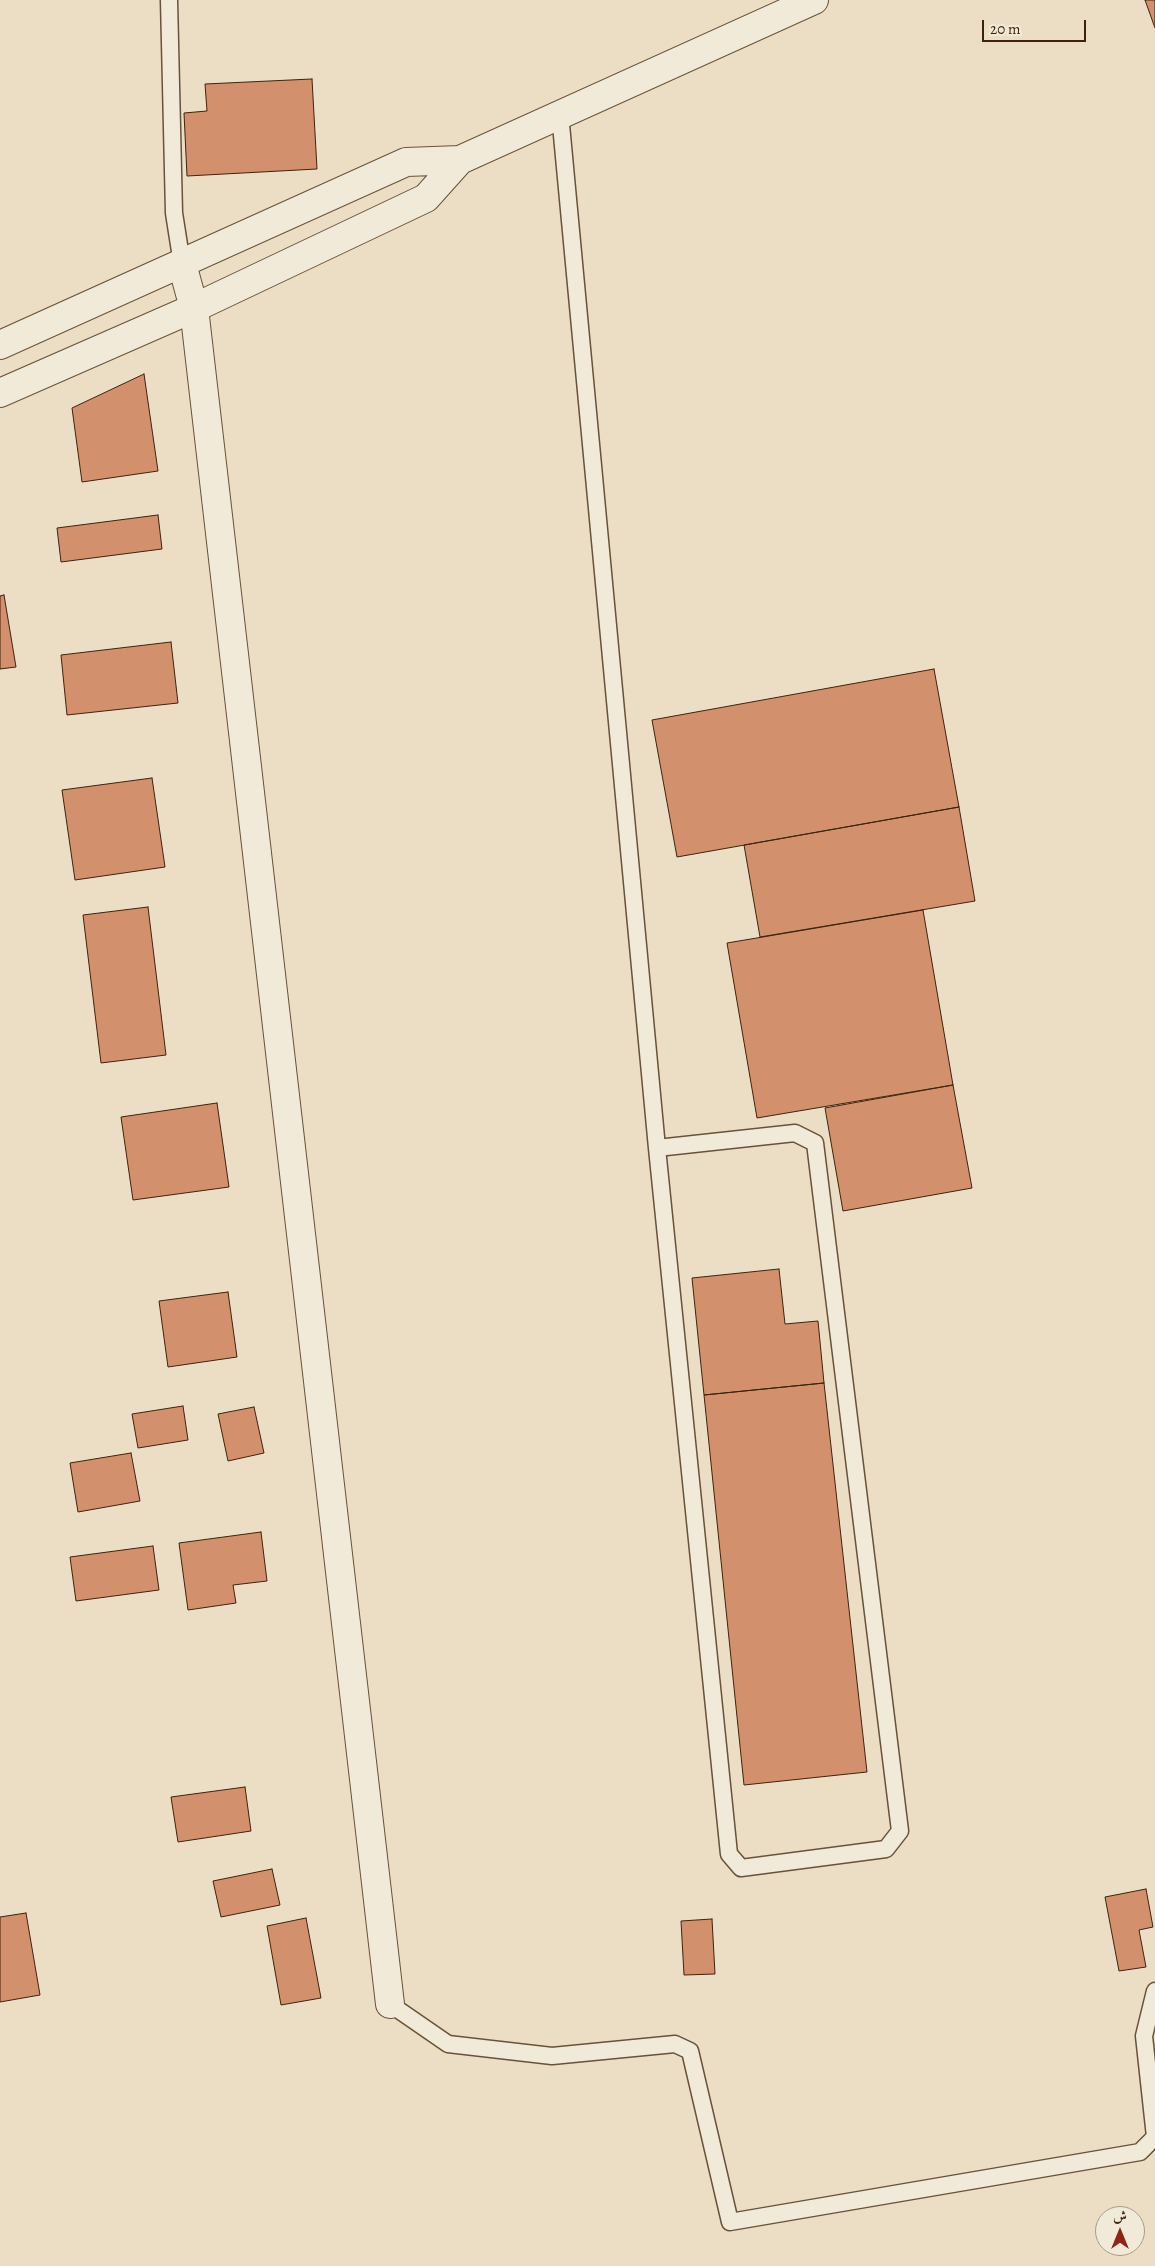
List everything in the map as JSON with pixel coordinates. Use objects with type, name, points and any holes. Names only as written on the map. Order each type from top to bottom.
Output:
[{"type":"street","points":[[0,345],[406,162],[460,160],[814,0]]},
{"type":"street","points":[[0,392],[194,308],[426,198],[460,160]]},
{"type":"street","points":[[182,264],[194,308],[390,2004]]},
{"type":"lane","points":[[169,0],[174,213],[182,264]]},
{"type":"lane","points":[[560,114],[656,1148],[729,1854],[740,1868],[886,1849],[900,1831],[815,1143],[795,1133],[656,1148]]},
{"type":"lane","points":[[390,2004],[448,2044],[552,2056],[675,2044],[690,2051],[730,2222],[1140,2152],[1155,2136],[1144,2036],[1155,1991]]},
{"type":"building","points":[[1145,0],[1155,0],[1155,28]]},
{"type":"building","points":[[312,79],[317,169],[187,176],[184,113],[207,111],[205,84]]},
{"type":"building","points":[[144,374],[158,471],[82,482],[72,408]]},
{"type":"building","points":[[158,515],[162,549],[61,562],[57,528]]},
{"type":"building","points":[[4,595],[16,667],[0,669],[0,596]]},
{"type":"building","points":[[171,642],[178,703],[67,715],[61,655]]},
{"type":"building","points":[[934,669],[959,807],[677,857],[652,720]]},
{"type":"building","points":[[152,778],[165,867],[75,880],[62,790]]},
{"type":"building","points":[[959,807],[975,901],[760,937],[744,845]]},
{"type":"building","points":[[148,907],[166,1055],[101,1063],[83,915]]},
{"type":"building","points":[[923,910],[953,1085],[757,1118],[727,943]]},
{"type":"building","points":[[953,1085],[972,1188],[843,1211],[825,1108]]},
{"type":"building","points":[[217,1103],[229,1187],[133,1200],[121,1117]]},
{"type":"building","points":[[779,1269],[785,1324],[818,1321],[824,1383],[704,1395],[692,1278]]},
{"type":"building","points":[[228,1292],[237,1357],[168,1367],[159,1301]]},
{"type":"building","points":[[824,1383],[867,1772],[744,1785],[704,1395]]},
{"type":"building","points":[[183,1406],[188,1440],[138,1448],[132,1414]]},
{"type":"building","points":[[254,1407],[264,1453],[228,1461],[218,1414]]},
{"type":"building","points":[[131,1453],[140,1501],[78,1512],[70,1463]]},
{"type":"building","points":[[261,1532],[267,1581],[233,1585],[236,1603],[188,1610],[179,1543]]},
{"type":"building","points":[[153,1546],[159,1590],[76,1601],[70,1557]]},
{"type":"building","points":[[245,1787],[251,1831],[178,1842],[171,1797]]},
{"type":"building","points":[[272,1869],[280,1905],[221,1917],[213,1881]]},
{"type":"building","points":[[1146,1889],[1153,1927],[1139,1930],[1146,1967],[1119,1971],[1105,1897]]},
{"type":"building","points":[[26,1913],[40,1995],[0,2002],[0,1917]]},
{"type":"building","points":[[306,1918],[321,1998],[281,2005],[267,1926]]},
{"type":"building","points":[[712,1919],[715,1974],[684,1975],[681,1921]]}]
